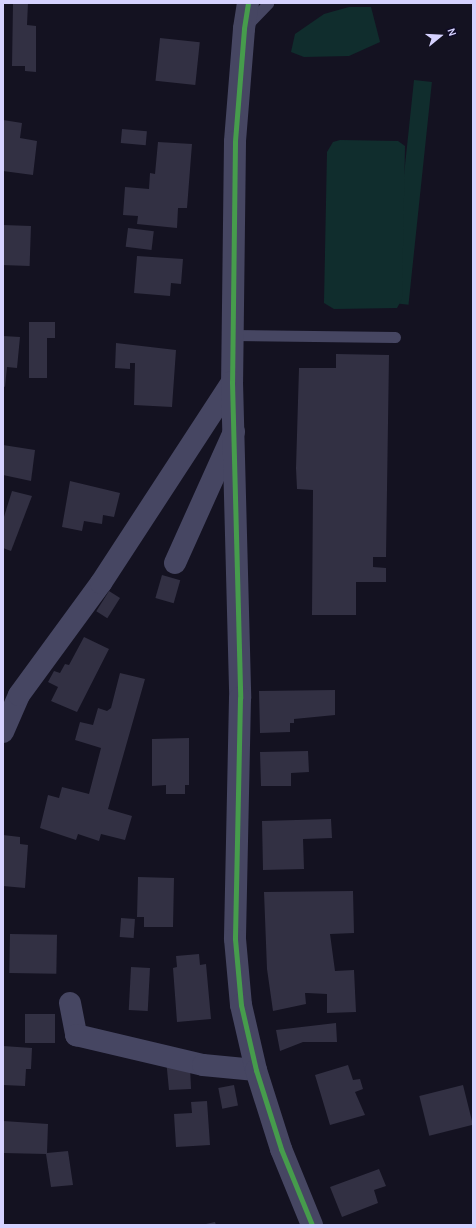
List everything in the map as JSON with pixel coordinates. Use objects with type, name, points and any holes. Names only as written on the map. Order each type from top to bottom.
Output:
[{"type":"street","points":[[248,3],[244,29],[235,142],[232,335],[240,698],[235,939],[241,1005],[256,1070],[281,1149],[312,1225]]},
{"type":"street","points":[[3,732],[18,695],[101,583],[232,382]]},
{"type":"street","points":[[174,563],[234,432]]},
{"type":"street","points":[[70,1003],[76,1036],[203,1065],[256,1070]]},
{"type":"lane","points":[[244,29],[268,3]]},
{"type":"lane","points":[[232,335],[395,336]]},
{"type":"green space","points":[[349,7],[371,7],[380,42],[349,56],[304,57],[291,52],[295,34],[324,14]]},
{"type":"green space","points":[[414,80],[432,82],[408,305],[391,303]]},
{"type":"green space","points":[[340,140],[398,141],[405,146],[402,299],[397,308],[334,309],[324,303],[327,152],[333,142]]},
{"type":"building","points":[[13,3],[28,3],[27,25],[36,26],[36,72],[25,71],[25,66],[12,66]]},
{"type":"building","points":[[160,38],[200,42],[195,85],[156,81]]},
{"type":"building","points":[[3,120],[22,123],[20,138],[37,141],[33,175],[3,171]]},
{"type":"building","points":[[122,129],[147,131],[146,145],[121,143]]},
{"type":"building","points":[[158,142],[192,144],[187,208],[178,208],[177,228],[137,224],[138,216],[123,215],[125,187],[149,189],[150,173],[155,174]]},
{"type":"building","points":[[3,225],[31,226],[30,266],[3,265]]},
{"type":"building","points":[[128,228],[154,231],[151,250],[126,247]]},
{"type":"building","points":[[137,256],[183,259],[181,284],[171,283],[170,296],[134,293]]},
{"type":"building","points":[[29,322],[55,322],[55,338],[47,338],[47,378],[29,378]]},
{"type":"building","points":[[3,336],[20,337],[17,368],[7,367],[5,387],[3,386]]},
{"type":"building","points":[[116,343],[176,350],[172,407],[134,405],[135,363],[130,363],[130,369],[115,368]]},
{"type":"building","points":[[336,354],[389,355],[386,557],[373,557],[373,567],[386,568],[386,582],[356,582],[356,615],[312,615],[313,490],[297,489],[296,468],[299,368],[336,368]]},
{"type":"building","points":[[3,445],[35,450],[31,481],[3,475]]},
{"type":"building","points":[[70,481],[120,493],[114,517],[103,515],[102,524],[84,521],[82,531],[62,527]]},
{"type":"building","points":[[12,491],[32,496],[11,551],[3,548],[3,520]]},
{"type":"building","points":[[162,575],[180,580],[174,603],[155,598]]},
{"type":"building","points":[[109,591],[120,598],[107,618],[96,611]]},
{"type":"building","points":[[84,637],[109,649],[77,712],[51,701],[58,687],[48,682],[54,671],[60,673],[65,664],[69,665]]},
{"type":"building","points":[[120,673],[145,679],[108,809],[132,816],[125,840],[101,834],[99,841],[78,834],[76,840],[40,828],[48,795],[59,798],[62,787],[89,794],[101,748],[75,740],[80,722],[93,725],[98,708],[107,711],[111,708]]},
{"type":"building","points":[[335,690],[335,715],[294,719],[294,723],[290,723],[290,732],[260,733],[259,691]]},
{"type":"building","points":[[189,738],[189,785],[185,785],[185,794],[166,794],[166,785],[152,786],[152,739]]},
{"type":"building","points":[[308,751],[309,772],[291,773],[291,786],[261,786],[260,752]]},
{"type":"building","points":[[331,819],[332,838],[303,839],[304,869],[263,870],[262,821]]},
{"type":"building","points":[[3,835],[20,837],[20,844],[28,845],[25,888],[3,886]]},
{"type":"building","points":[[138,877],[174,878],[173,927],[144,927],[144,917],[137,917]]},
{"type":"building","points":[[353,891],[354,933],[330,934],[335,971],[354,970],[356,1012],[327,1013],[327,994],[307,993],[305,993],[306,1004],[273,1011],[267,969],[264,892]]},
{"type":"building","points":[[121,918],[135,919],[134,938],[120,937]]},
{"type":"building","points":[[10,934],[57,935],[56,974],[9,973]]},
{"type":"building","points":[[199,954],[200,965],[206,964],[211,1019],[177,1022],[173,968],[177,967],[176,956]]},
{"type":"building","points":[[131,967],[150,968],[148,1011],[129,1010]]},
{"type":"building","points":[[25,1014],[55,1014],[55,1043],[25,1043]]},
{"type":"building","points":[[336,1023],[337,1042],[303,1042],[280,1051],[276,1030]]},
{"type":"building","points":[[3,1046],[32,1048],[31,1069],[26,1069],[25,1086],[3,1085]]},
{"type":"building","points":[[166,1059],[190,1067],[191,1089],[169,1090]]},
{"type":"building","points":[[348,1065],[353,1080],[360,1079],[363,1089],[355,1092],[365,1115],[330,1125],[315,1075]]},
{"type":"building","points":[[234,1085],[238,1106],[222,1109],[218,1088]]},
{"type":"building","points":[[463,1085],[473,1125],[429,1136],[419,1096]]},
{"type":"building","points":[[207,1101],[210,1145],[176,1147],[174,1114],[192,1113],[191,1102]]},
{"type":"building","points":[[3,1121],[48,1124],[47,1153],[68,1151],[73,1185],[51,1187],[46,1154],[3,1153]]},
{"type":"building","points":[[379,1169],[386,1186],[374,1190],[378,1203],[342,1217],[330,1187]]},
{"type":"building","points":[[215,1222],[216,1225],[206,1225],[206,1224]]},
{"type":"cycle path","points":[[248,3],[244,29],[235,142],[232,382],[240,698],[235,939],[241,1005],[256,1070],[281,1149],[312,1225]]}]
